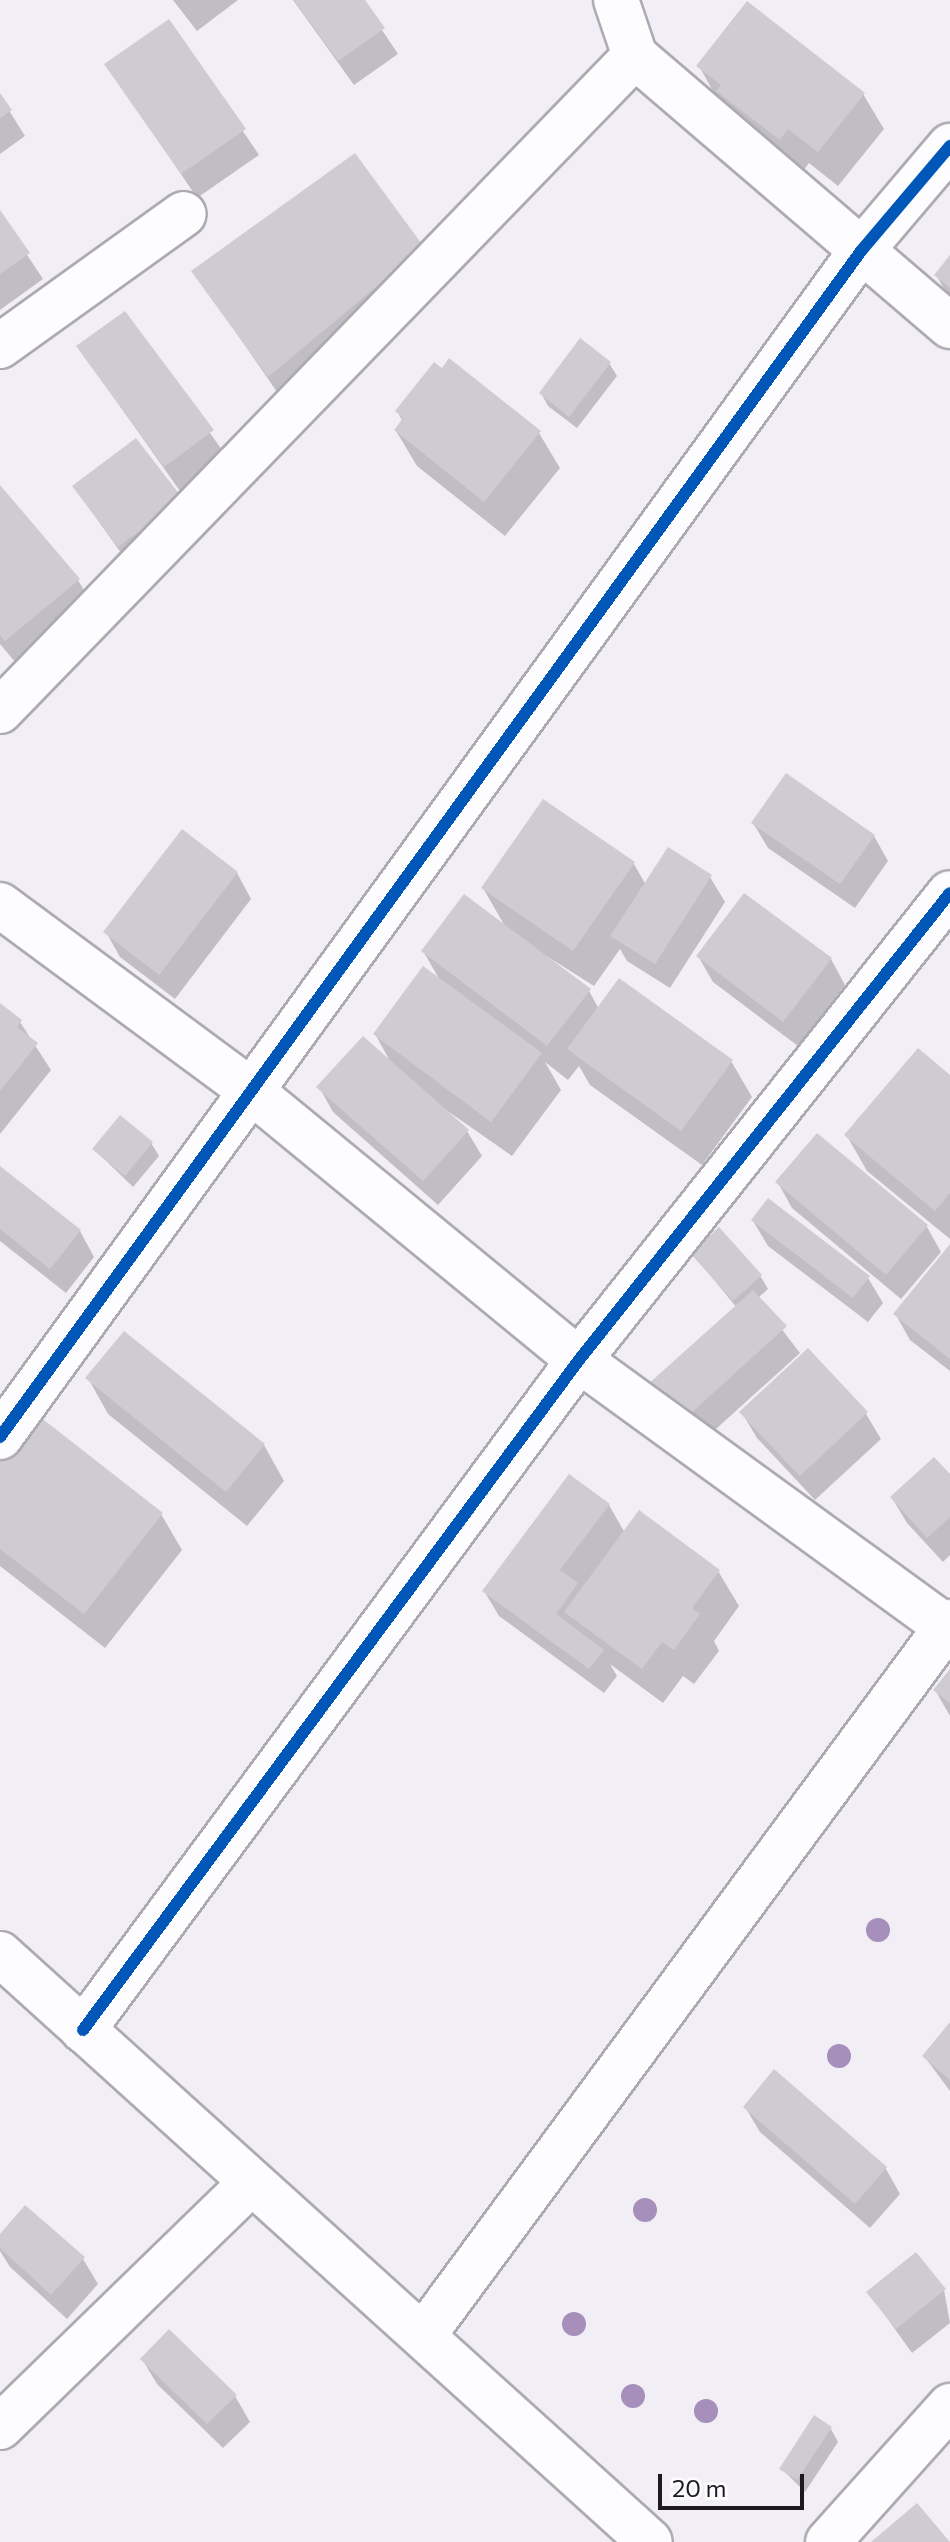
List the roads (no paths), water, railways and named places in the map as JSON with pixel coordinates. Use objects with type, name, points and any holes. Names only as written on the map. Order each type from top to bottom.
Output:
[{"type":"street","points":[[616,0],[635,56],[950,326]]},
{"type":"street","points":[[0,711],[635,56]]},
{"type":"street","points":[[0,1437],[861,251],[950,146]]},
{"type":"street","points":[[0,346],[184,214]]},
{"type":"street","points":[[83,2030],[579,1360],[950,893]]},
{"type":"street","points":[[0,905],[251,1091],[579,1360],[948,1624],[425,2333]]},
{"type":"street","points":[[0,1954],[250,2184],[425,2333],[650,2542]]},
{"type":"street","points":[[0,2427],[250,2184]]},
{"type":"street","points":[[828,2542],[950,2406]]}]
